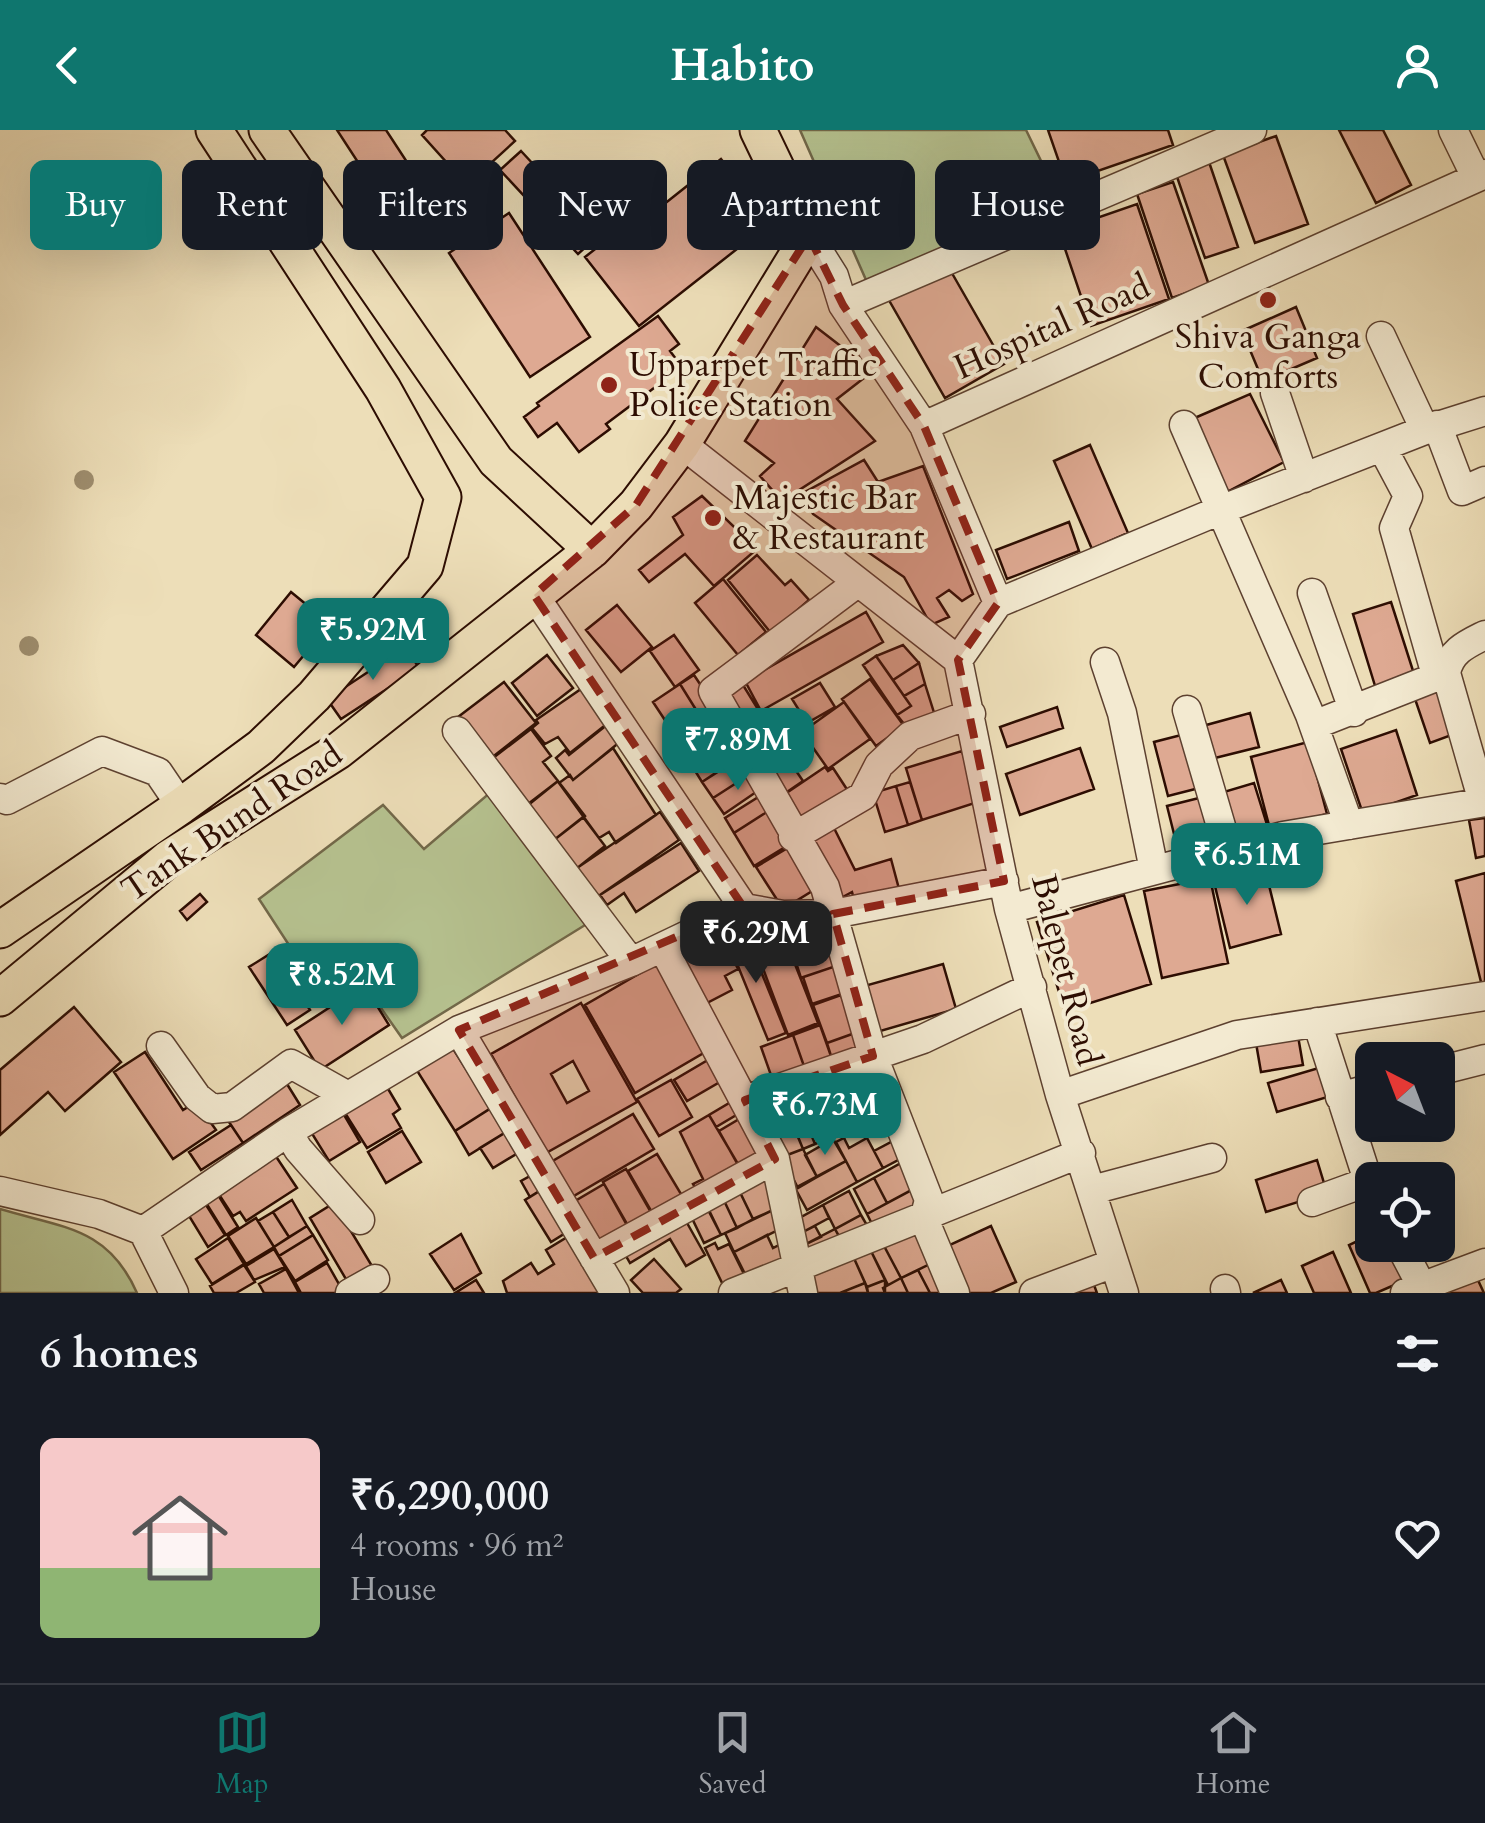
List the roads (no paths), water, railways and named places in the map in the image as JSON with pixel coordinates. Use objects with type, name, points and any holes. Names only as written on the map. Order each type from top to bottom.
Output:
[{"type":"main road","name":"Tank Bund Road","points":[[4,920],[181,806],[260,746],[314,696],[425,566],[443,497],[383,389],[214,130]]},
{"type":"main road","points":[[267,130],[496,461],[592,550]]},
{"type":"main road","points":[[758,130],[773,160]]},
{"type":"main road","name":"Tank Bund Road","points":[[0,998],[168,858],[338,751],[592,550],[636,505],[682,444],[801,250]]},
{"type":"main road","points":[[383,389],[426,364]]},
{"type":"street","points":[[843,305],[1252,130]]},
{"type":"street","points":[[1453,130],[1481,176]]},
{"type":"street","name":"Hospital Road","points":[[924,426],[1481,176]]},
{"type":"street","points":[[818,250],[834,276],[843,305],[924,426],[998,603]]},
{"type":"street","points":[[1381,336],[1462,490],[1485,481]]},
{"type":"street","points":[[1274,393],[1304,478]]},
{"type":"street","points":[[682,444],[958,660],[998,603],[1223,509],[1485,411]]},
{"type":"street","points":[[1184,425],[1314,725],[1348,824]]},
{"type":"street","points":[[143,1231],[288,1132],[459,1030],[631,962],[744,908],[783,915],[834,914],[1006,895],[1154,870],[1348,824],[1484,802],[1394,528],[1408,496],[1383,449]]},
{"type":"street","points":[[857,583],[713,691],[824,887],[873,1056],[929,1200],[924,1218],[956,1293]]},
{"type":"street","points":[[1312,593],[1354,712]]},
{"type":"street","points":[[534,595],[744,908]]},
{"type":"street","points":[[1314,725],[1441,674],[1460,648],[1485,635]]},
{"type":"street","name":"Balepet Road","points":[[958,660],[1006,895],[1060,1095],[1082,1153],[1124,1293]]},
{"type":"street","points":[[1105,662],[1122,713],[1154,870]]},
{"type":"street","points":[[1187,710],[1228,850]]},
{"type":"street","points":[[794,836],[863,796],[878,765],[910,736],[971,714]]},
{"type":"street","points":[[457,731],[631,962]]},
{"type":"street","points":[[0,798],[7,800],[102,750],[158,772],[181,806]]},
{"type":"street","points":[[663,948],[775,1158],[801,1281]]},
{"type":"street","points":[[745,1100],[923,1039],[1032,987]]},
{"type":"street","points":[[1060,1095],[1237,1035],[1485,996]]},
{"type":"street","points":[[1317,1022],[1361,1162]]},
{"type":"street","points":[[459,1030],[615,1293]]},
{"type":"street","points":[[161,1046],[196,1097],[212,1109],[232,1107],[291,1064],[348,1096]]},
{"type":"street","points":[[1455,1067],[1485,1059]]},
{"type":"street","points":[[1340,1097],[1355,1093]]},
{"type":"street","points":[[288,1132],[298,1149],[360,1220]]},
{"type":"street","points":[[732,1293],[801,1281],[924,1218],[1082,1153]]},
{"type":"street","points":[[594,1258],[775,1158]]},
{"type":"street","points":[[1092,1190],[1212,1158]]},
{"type":"street","points":[[0,1191],[99,1214],[143,1231],[174,1293]]},
{"type":"street","points":[[1312,1202],[1355,1192]]},
{"type":"street","points":[[1405,1262],[1413,1290],[1485,1263]]},
{"type":"street","points":[[1034,1293],[1114,1264]]},
{"type":"street","points":[[350,1293],[375,1279]]},
{"type":"place","name":"Shiva Ganga Comforts","points":[[1268,300]]},
{"type":"place","name":"Upparpet Traffic Police Station","points":[[609,385]]},
{"type":"place","name":"Majestic Bar & Restaurant","points":[[713,518]]}]
